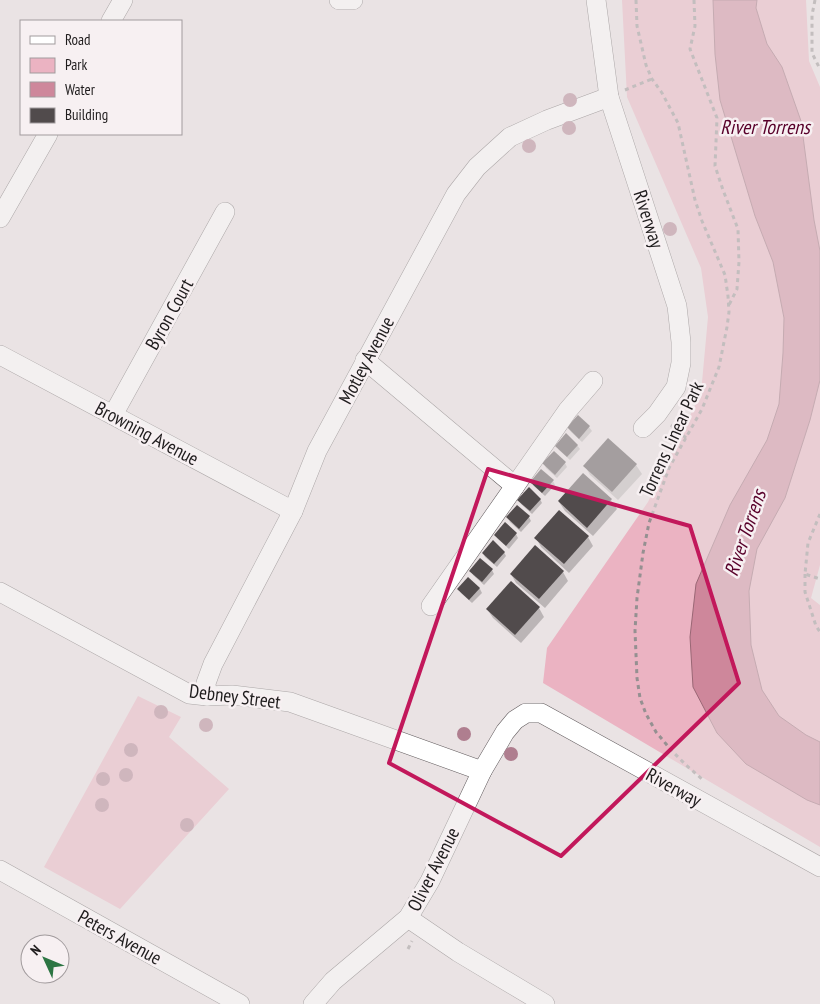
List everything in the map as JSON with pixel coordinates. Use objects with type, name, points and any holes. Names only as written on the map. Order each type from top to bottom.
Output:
[{"type":"street","points":[[112,20],[123,0]]},
{"type":"street","points":[[339,0],[353,0]]},
{"type":"street","name":"Riverway","points":[[596,0],[609,97],[677,306],[681,342],[681,363],[676,387],[657,414],[643,428]]},
{"type":"street","name":"Motley Avenue","points":[[207,696],[206,683],[213,664],[293,511],[317,451],[456,194],[477,167],[510,137],[546,120],[609,97]]},
{"type":"street","points":[[0,218],[47,135]]},
{"type":"street","name":"Byron Court","points":[[113,415],[225,212]]},
{"type":"street","name":"Browning Avenue","points":[[0,355],[293,511]]},
{"type":"street","points":[[365,360],[515,486]]},
{"type":"street","points":[[431,606],[568,410],[593,381]]},
{"type":"street","name":"Debney Street","points":[[0,592],[189,694],[207,696],[232,695],[290,702],[482,772]]},
{"type":"street","name":"Riverway","points":[[526,713],[541,713],[820,867]]},
{"type":"street","name":"Oliver Avenue","points":[[313,1004],[333,981],[408,918],[430,882],[482,772],[505,732],[515,720],[526,713]]},
{"type":"street","name":"Peters Avenue","points":[[0,870],[240,1004]]},
{"type":"street","points":[[408,918],[458,952],[545,1004]]},
{"type":"path","name":"Torrens Linear Park","points":[[636,0],[636,26],[646,65],[652,79],[678,123],[689,177],[702,221],[725,275],[728,296],[728,320],[719,367],[698,417],[669,468],[649,523],[637,598],[635,631],[637,678],[640,698],[646,714],[656,732],[672,751],[708,783]]},
{"type":"path","points":[[694,0],[695,26],[690,49],[717,118],[716,166],[738,229],[739,262],[736,289],[728,306]]},
{"type":"path","points":[[815,0],[812,15],[812,53],[820,69]]},
{"type":"path","points":[[609,97],[652,79]]},
{"type":"path","points":[[820,514],[808,543],[804,592],[820,632]]},
{"type":"path","points":[[805,574],[820,579]]},
{"type":"highlighted area","points":[[488,469],[690,526],[739,683],[561,856],[389,763]]},
{"type":"green space","points":[[622,0],[806,0],[809,61],[820,87],[820,565],[811,598],[820,605],[820,847],[543,683],[547,648],[648,502],[701,393],[708,317],[701,268],[627,97]]},
{"type":"green space","points":[[138,696],[181,717],[169,737],[229,789],[120,909],[44,867]]},
{"type":"water","name":"River Torrens","points":[[713,0],[757,0],[756,8],[767,44],[782,67],[801,121],[820,251],[820,380],[810,420],[785,498],[757,549],[749,591],[751,645],[762,690],[779,716],[806,735],[820,742],[820,805],[807,800],[746,764],[717,733],[693,687],[690,637],[696,584],[730,505],[767,440],[779,404],[783,353],[784,318],[773,262],[755,216],[720,100],[715,54]]},
{"type":"building","points":[[578,415],[590,426],[579,439],[567,427]]},
{"type":"building","points":[[566,433],[578,445],[567,457],[555,446]]},
{"type":"building","points":[[608,438],[637,464],[612,492],[583,466]]},
{"type":"building","points":[[554,451],[566,462],[555,475],[542,463]]},
{"type":"building","points":[[541,469],[554,480],[542,493],[530,482]]},
{"type":"building","points":[[583,473],[612,499],[587,528],[558,501]]},
{"type":"building","points":[[529,487],[541,499],[530,511],[517,500]]},
{"type":"building","points":[[517,505],[530,516],[519,529],[506,517]]},
{"type":"building","points":[[559,510],[589,536],[564,564],[534,538]]},
{"type":"building","points":[[505,522],[517,533],[506,546],[494,535]]},
{"type":"building","points":[[493,540],[505,552],[494,564],[482,553]]},
{"type":"building","points":[[535,545],[564,571],[539,599],[510,574]]},
{"type":"building","points":[[480,558],[493,569],[482,582],[469,571]]},
{"type":"building","points":[[468,577],[480,588],[469,600],[457,589]]},
{"type":"building","points":[[511,581],[540,607],[515,635],[486,609]]}]
